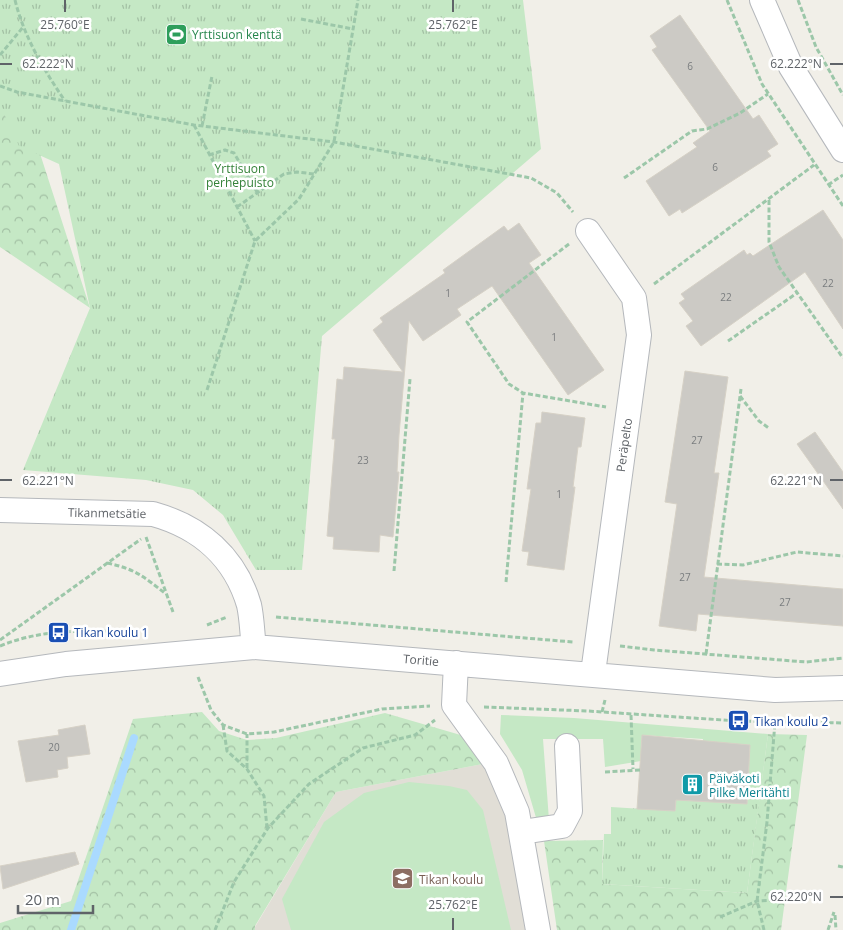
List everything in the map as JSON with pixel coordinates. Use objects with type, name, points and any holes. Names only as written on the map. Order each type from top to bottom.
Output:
[{"type":"street","points":[[762,0],[791,67],[836,126],[843,150]]},
{"type":"street","name":"Peräpelto","points":[[588,230],[634,298],[639,335],[593,673]]},
{"type":"street","name":"Tikanmetsätie","points":[[0,510],[153,514],[167,518],[195,531],[218,550],[238,575],[249,605],[254,647]]},
{"type":"street","name":"Toritie","points":[[0,674],[66,664],[254,647],[593,673],[775,690],[843,688]]},
{"type":"street","points":[[456,663],[454,705],[496,763],[517,812],[538,930]]},
{"type":"street","points":[[522,832],[562,826],[566,819],[570,811],[567,746]]},
{"type":"path","points":[[15,0],[19,16],[44,70],[66,101]]},
{"type":"path","points":[[207,390],[255,240],[299,199],[334,142],[358,0]]},
{"type":"path","points":[[727,0],[758,75],[768,94],[843,206]]},
{"type":"path","points":[[798,0],[816,47],[843,95]]},
{"type":"path","points":[[301,19],[353,29]]},
{"type":"path","points":[[0,55],[24,26]]},
{"type":"path","points":[[202,126],[212,76]]},
{"type":"path","points":[[0,86],[17,92],[194,125],[334,142],[531,178],[557,193],[588,230],[467,322],[509,384],[523,392],[629,410]]},
{"type":"path","points":[[624,178],[692,131],[708,129],[740,113],[768,94]]},
{"type":"path","points":[[194,125],[255,240]]},
{"type":"path","points":[[209,155],[225,150],[234,153],[257,193]]},
{"type":"path","points":[[634,298],[814,165]]},
{"type":"path","points":[[237,207],[284,174],[298,172],[314,174]]},
{"type":"path","points":[[828,185],[843,175]]},
{"type":"path","points":[[769,199],[769,242],[779,267],[843,358]]},
{"type":"path","points":[[728,341],[797,293]]},
{"type":"path","points":[[394,571],[410,379]]},
{"type":"path","points":[[706,654],[741,389]]},
{"type":"path","points":[[506,582],[523,392]]},
{"type":"path","points":[[740,396],[759,421],[770,429]]},
{"type":"path","points":[[153,514],[146,536],[173,612]]},
{"type":"path","points":[[0,640],[146,536]]},
{"type":"path","points":[[717,564],[743,565],[797,552],[843,556]]},
{"type":"path","points":[[107,563],[138,572],[166,595]]},
{"type":"path","points":[[205,626],[225,618],[287,617],[806,662],[843,658]]},
{"type":"path","points":[[0,646],[16,640],[58,632],[141,631]]},
{"type":"path","points":[[196,670],[211,710],[223,725],[228,751],[246,769],[264,796],[268,828]]},
{"type":"path","points":[[215,930],[234,882],[268,828],[309,784],[363,748],[415,735],[454,705]]},
{"type":"path","points":[[223,725],[247,734],[274,732],[382,709],[454,705],[738,721],[843,723]]},
{"type":"path","points":[[631,714],[633,769]]},
{"type":"path","points":[[764,930],[757,901],[767,822],[775,722]]},
{"type":"path","points":[[246,769],[247,734]]},
{"type":"path","points":[[605,772],[640,770]]},
{"type":"path","points":[[720,916],[757,901],[807,900]]},
{"type":"path","points":[[828,930],[834,912],[836,930]]},
{"type":"shaded area","name":"Tikan koulu","points":[[488,763],[515,832],[531,930],[255,930],[255,927],[336,792]]},
{"type":"green space","name":"Yrttisuon perhepuisto","points":[[0,0],[523,0],[541,149],[322,336],[302,570],[256,570],[223,515],[193,490],[146,480],[23,470],[90,308],[59,164],[19,146],[0,105]]},
{"type":"green space","points":[[0,30],[90,308],[0,247]]},
{"type":"green space","points":[[202,712],[219,731],[247,740],[276,738],[385,713],[464,736],[488,763],[336,792],[255,926],[255,930],[0,930],[0,923],[71,901],[133,719]]},
{"type":"green space","points":[[501,715],[574,718],[768,734],[759,804],[747,804],[750,745],[724,743],[703,747],[703,739],[642,735],[641,761],[605,767],[603,739],[543,739],[549,820],[537,821],[522,770],[500,734]]},
{"type":"green space","points":[[768,734],[807,735],[781,930],[557,930],[544,841],[603,840],[602,884],[747,893]]},
{"type":"green space","name":"Tikan koulu","points":[[409,782],[449,786],[467,790],[483,810],[511,930],[291,930],[282,899],[324,822],[364,793]]},
{"type":"green space","points":[[676,800],[759,804],[747,893],[602,884],[604,834],[611,834],[611,807],[675,811]]},
{"type":"building","points":[[680,15],[753,119],[759,115],[778,144],[767,151],[771,156],[682,213],[680,209],[669,216],[646,181],[697,147],[693,143],[710,131],[652,50],[657,47],[650,36]]},
{"type":"building","points":[[823,210],[843,240],[843,329],[805,272],[701,346],[686,326],[693,321],[679,303],[685,299],[681,294],[744,250],[747,255],[750,253],[753,256]]},
{"type":"building","points":[[519,223],[541,255],[529,263],[604,370],[568,395],[492,286],[457,309],[461,315],[423,341],[409,321],[399,435],[397,472],[399,472],[393,537],[380,535],[379,552],[333,549],[334,537],[327,536],[335,439],[332,439],[337,379],[343,380],[344,367],[403,372],[373,330],[383,322],[380,318],[445,273],[443,270],[504,226],[508,231]]},
{"type":"building","points":[[685,371],[728,377],[714,473],[719,473],[704,577],[843,589],[843,626],[698,614],[696,631],[659,626],[677,504],[665,502]]},
{"type":"building","points":[[542,412],[585,418],[581,447],[578,447],[573,487],[575,487],[564,570],[527,565],[529,552],[522,551],[531,489],[527,489],[536,423],[541,423]]},
{"type":"building","points":[[815,432],[843,472],[843,509],[797,444]]},
{"type":"building","points":[[85,725],[90,754],[67,757],[68,768],[57,770],[58,777],[26,782],[18,741],[59,735],[58,730]]},
{"type":"building","name":"Päiväkoti Pilke Meritähti","points":[[642,735],[750,745],[747,804],[676,800],[675,811],[637,809]]},
{"type":"building","points":[[75,852],[79,864],[3,889],[0,866]]},
{"type":"waterway","points":[[71,930],[134,738]]},
{"type":"place","name":"Yrttisuon kenttä","points":[[176,34]]},
{"type":"place","name":"Tikan koulu 1","points":[[58,632]]},
{"type":"place","name":"Tikan koulu 2","points":[[738,721]]},
{"type":"place","name":"Päiväkoti Pilke Meritähti","points":[[693,785]]},
{"type":"place","name":"Tikan koulu","points":[[403,879]]}]
